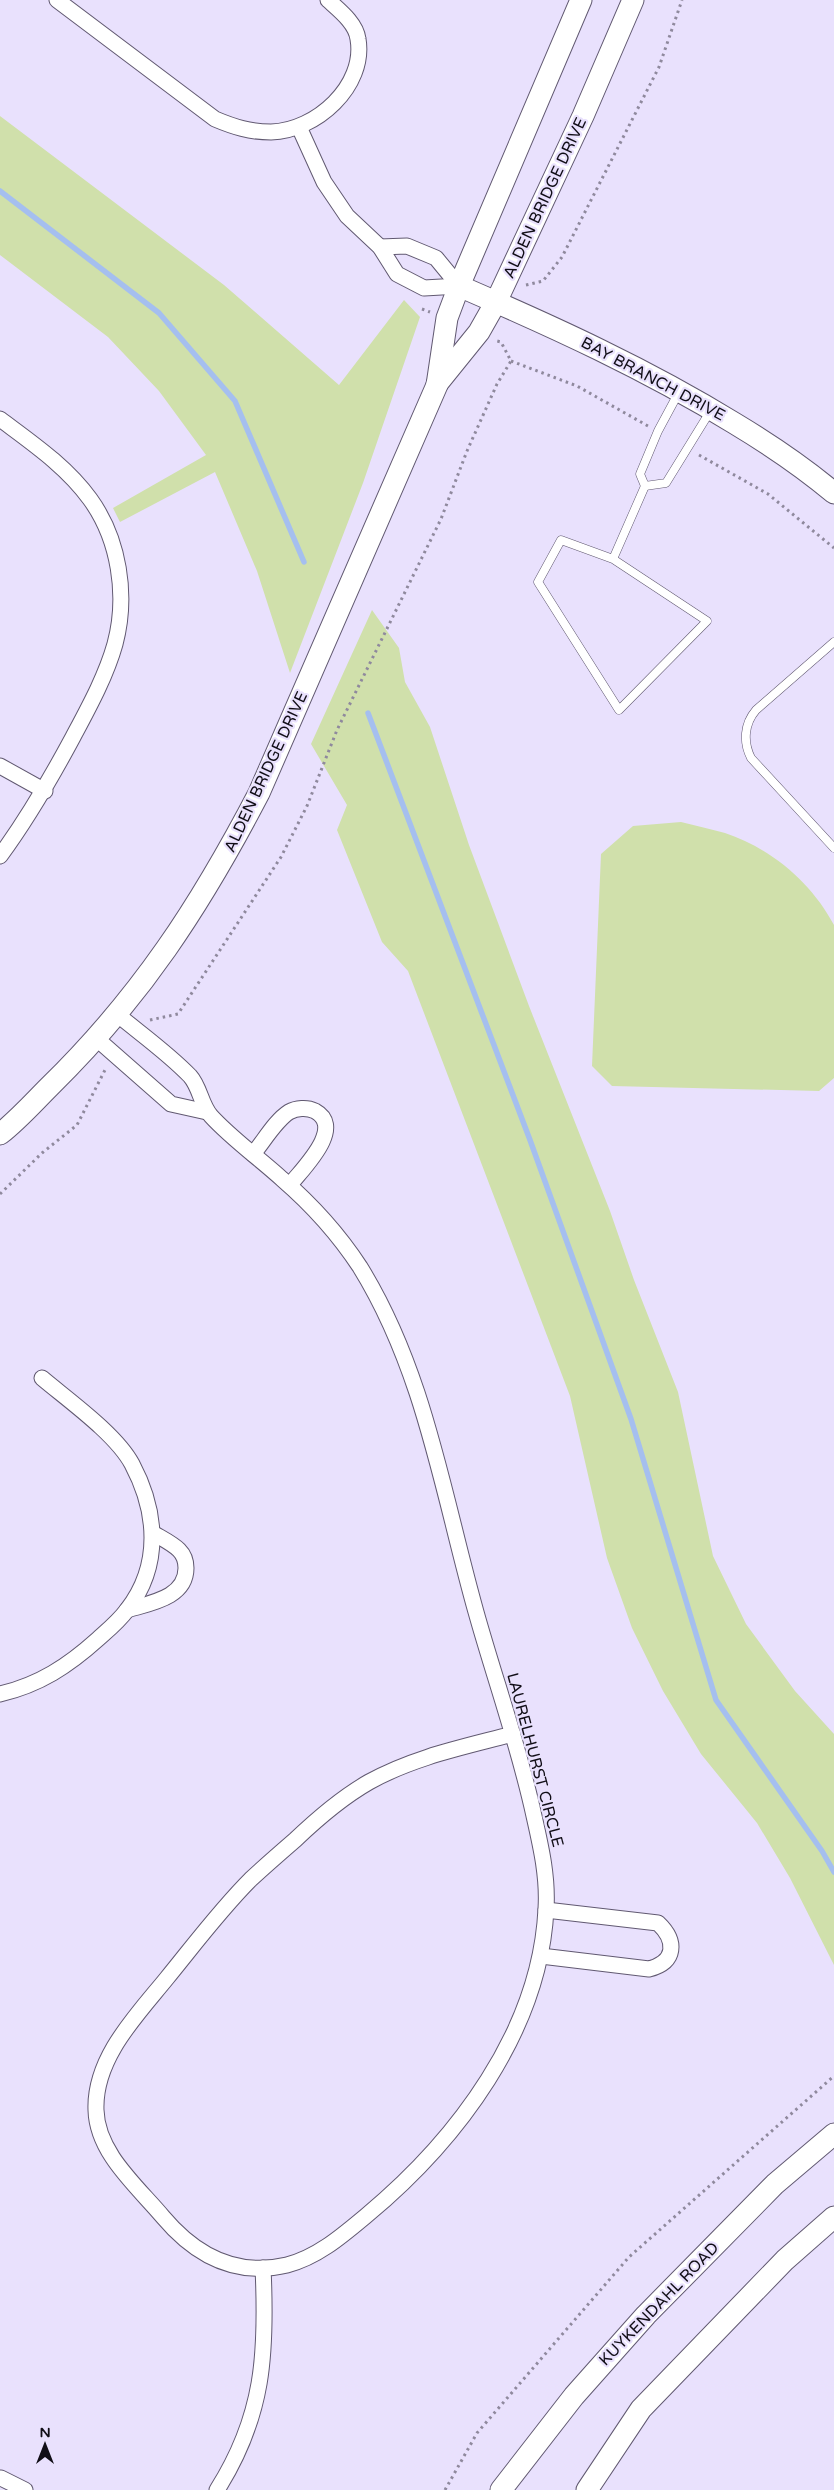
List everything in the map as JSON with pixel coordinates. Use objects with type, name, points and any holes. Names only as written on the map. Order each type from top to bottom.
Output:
[{"type":"street","points":[[57,0],[215,119],[241,130],[272,132],[299,127],[331,106],[348,88],[358,65],[358,38],[347,18],[328,0]]},
{"type":"street","name":"ALDEN BRIDGE DRIVE","points":[[0,1134],[97,1039],[118,1015],[191,915],[228,854],[260,793],[437,385],[447,318],[580,0]]},
{"type":"street","name":"ALDEN BRIDGE DRIVE","points":[[437,385],[504,306],[633,0]]},
{"type":"street","points":[[299,127],[324,182],[347,216],[380,247],[397,274],[424,288],[459,286]]},
{"type":"street","points":[[380,247],[408,246],[436,258],[459,286]]},
{"type":"street","name":"BAY BRANCH DRIVE","points":[[459,286],[633,365],[680,390],[767,443],[834,493]]},
{"type":"street","points":[[0,419],[54,460],[74,479],[91,500],[106,526],[117,555],[120,581],[120,612],[116,642],[96,694],[45,791],[0,856]]},
{"type":"street","points":[[0,766],[45,791]]},
{"type":"street","name":"LAURELHURST CIRCLE","points":[[118,1015],[194,1080],[207,1112],[290,1185],[334,1232],[356,1262],[385,1314],[432,1437],[476,1610],[514,1734],[542,1852],[546,1879],[546,1910],[541,1956],[524,2006],[506,2046],[471,2107],[420,2166],[337,2240],[314,2254],[290,2264],[263,2268],[235,2266],[208,2257],[177,2233],[110,2154],[101,2138],[96,2116],[96,2093],[105,2067],[120,2037],[217,1916],[250,1880],[336,1802],[398,1768],[427,1757],[514,1734]]},
{"type":"street","name":"LAURELHURST CIRCLE","points":[[97,1039],[171,1104],[207,1112]]},
{"type":"street","points":[[253,1154],[288,1112],[305,1108],[317,1112],[324,1123],[323,1142],[290,1185]]},
{"type":"street","points":[[0,1694],[20,1689],[66,1667],[127,1610],[144,1578],[153,1533],[152,1518],[146,1496],[131,1462],[112,1438],[42,1378]]},
{"type":"street","points":[[127,1610],[163,1599],[180,1588],[185,1580],[186,1563],[183,1555],[178,1549],[153,1533]]},
{"type":"street","points":[[541,1956],[649,1969],[662,1966],[669,1957],[671,1943],[668,1933],[658,1923],[546,1910]]},
{"type":"street","name":"KUYKENDAHL ROAD","points":[[501,2490],[574,2396],[646,2315],[776,2184],[834,2134]]},
{"type":"street","points":[[587,2490],[641,2409],[785,2260],[834,2217]]},
{"type":"street","points":[[217,2490],[242,2443],[256,2403],[263,2371],[266,2326],[263,2268]]},
{"type":"street","points":[[1,2478],[25,2490]]},
{"type":"lane","points":[[613,559],[645,486],[640,474],[658,431],[680,390]]},
{"type":"lane","points":[[645,486],[666,483],[711,409]]},
{"type":"lane","points":[[561,540],[613,559],[707,621],[619,710],[538,582],[561,540]]},
{"type":"lane","points":[[834,642],[756,710],[748,722],[745,741],[746,749],[754,762],[834,848]]},
{"type":"path","points":[[137,1031],[149,1020],[178,1014],[281,857],[306,806],[337,730],[441,520],[467,451],[497,384],[511,361],[501,342],[504,306],[524,286],[543,280],[562,257],[660,67],[682,0]]},
{"type":"path","points":[[422,309],[447,318]]},
{"type":"path","points":[[480,332],[501,342]]},
{"type":"path","points":[[0,1194],[42,1153],[77,1125],[115,1055]]},
{"type":"path","points":[[445,2490],[477,2433],[629,2257],[834,2076]]},
{"type":"green space","points":[[0,116],[224,285],[339,385],[404,300],[420,317],[363,483],[290,673],[257,571],[215,472],[120,522],[113,508],[206,455],[159,391],[108,337],[0,255]]},
{"type":"green space","points":[[372,610],[399,648],[405,682],[430,727],[469,845],[529,1006],[610,1211],[634,1280],[678,1392],[713,1556],[746,1624],[795,1691],[834,1734],[834,1965],[790,1878],[757,1823],[701,1754],[663,1691],[632,1628],[607,1558],[570,1396],[408,971],[382,942],[337,830],[347,805],[311,744]]},
{"type":"green space","points":[[681,822],[725,833],[758,848],[774,858],[802,881],[825,910],[834,925],[834,1078],[819,1091],[612,1086],[592,1066],[601,854],[633,826]]},
{"type":"waterway","points":[[0,191],[159,313],[235,401],[304,562]]},
{"type":"waterway","points":[[368,713],[530,1140],[631,1419],[716,1700],[822,1851],[834,1872]]}]
